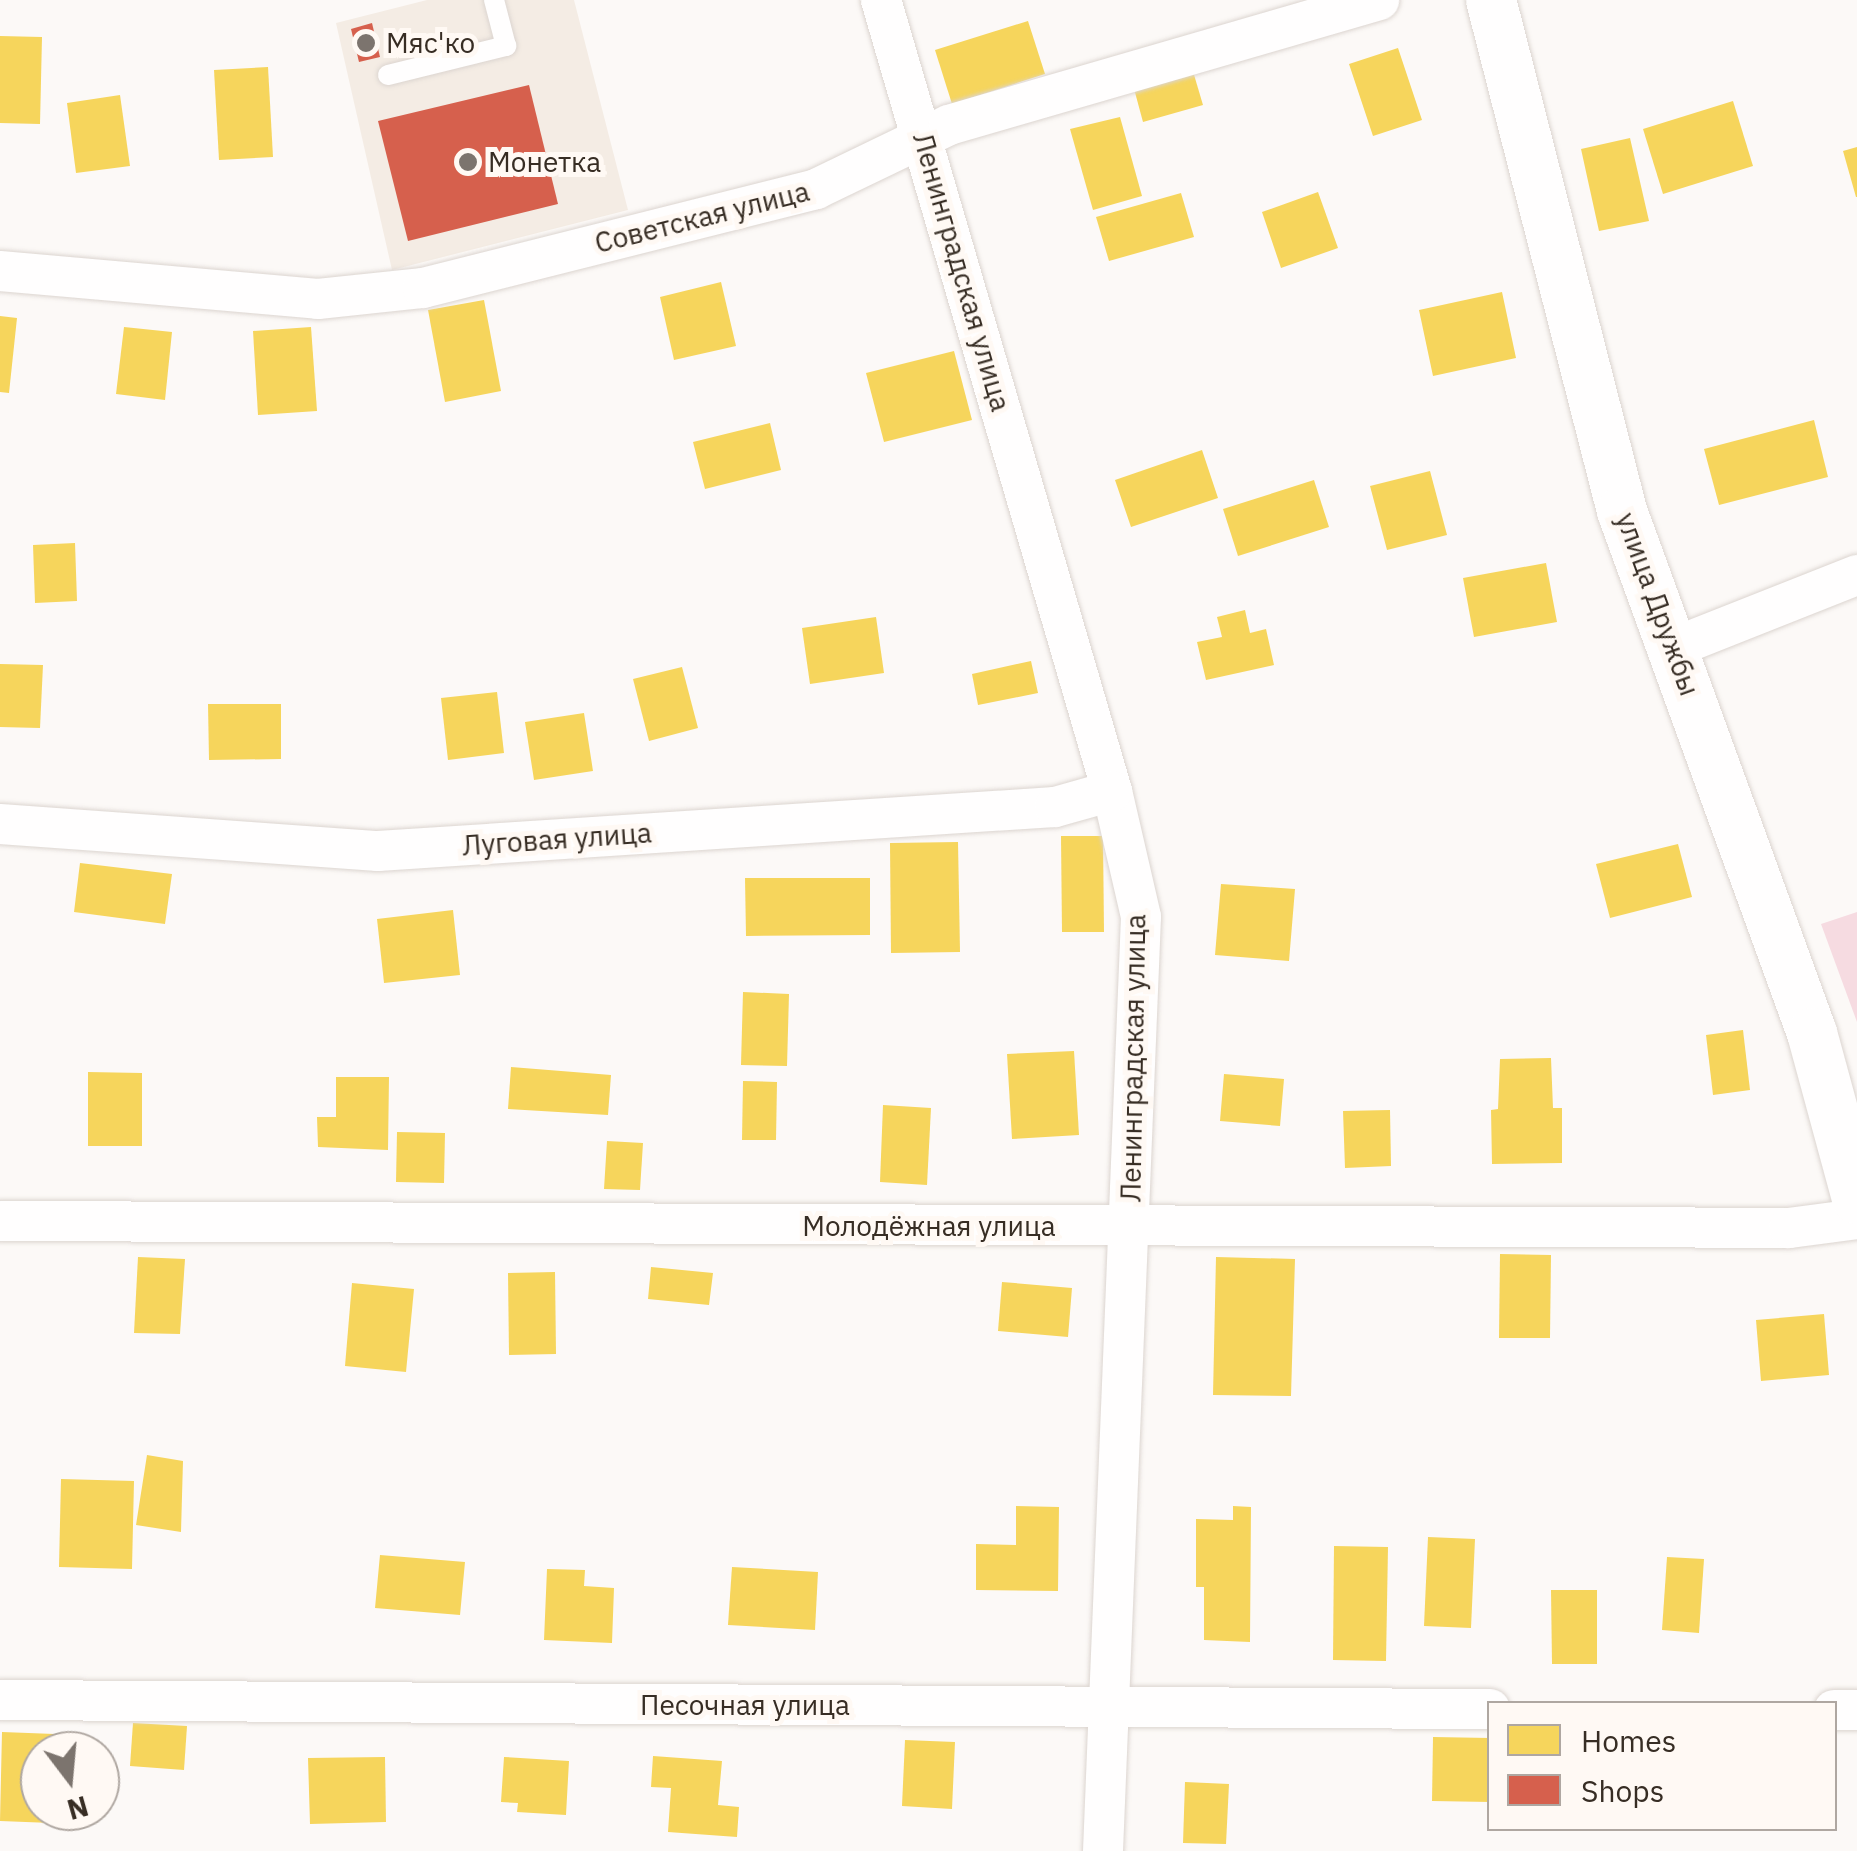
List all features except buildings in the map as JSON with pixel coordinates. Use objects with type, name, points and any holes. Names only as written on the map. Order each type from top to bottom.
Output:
[{"type":"street","name":"Ленинградская улица","points":[[880,0],[1112,792],[1140,917],[1104,1851]]},
{"type":"street","name":"Советская улица","points":[[0,271],[318,299],[423,288],[816,190],[923,137],[1379,0]]},
{"type":"street","name":"улица Дружбы","points":[[1491,0],[1622,511],[1812,1033],[1857,1199]]},
{"type":"street","points":[[1674,647],[1857,575]]},
{"type":"street","name":"Луговая улица","points":[[0,824],[378,851],[1055,807],[1112,792]]},
{"type":"street","name":"Молодёжная улица","points":[[0,1222],[1788,1228],[1857,1219]]},
{"type":"street","name":"Песочная улица","points":[[0,1700],[1487,1708]]},
{"type":"lane","points":[[388,75],[506,46],[494,0]]},
{"type":"shaded area","points":[[427,0],[574,0],[628,210],[392,270],[336,23]]},
{"type":"shaded area","points":[[1857,912],[1857,1022],[1821,924]]},
{"type":"place","name":"Мяс'ко","points":[[366,43]]},
{"type":"place","name":"Монетка","points":[[468,162]]}]
